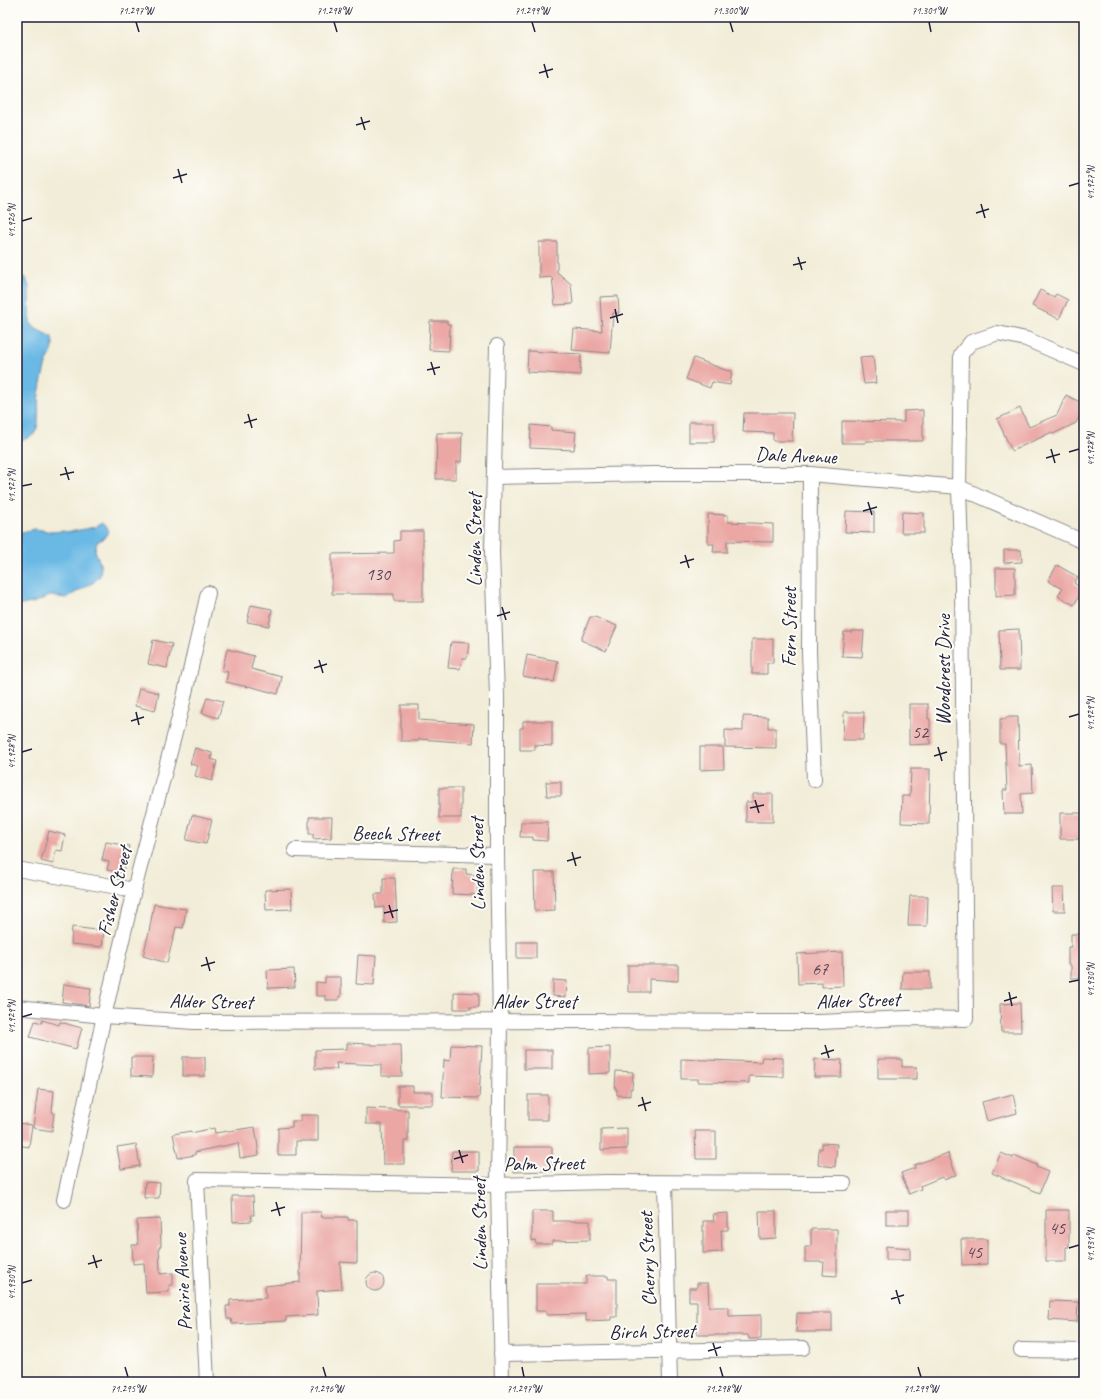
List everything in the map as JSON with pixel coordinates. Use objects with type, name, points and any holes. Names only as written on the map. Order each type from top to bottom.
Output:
[{"type":"street","name":"Woodcrest Drive","points":[[966,1019],[962,586],[959,487],[961,354],[971,342],[998,333],[1026,339],[1084,364]]},
{"type":"street","name":"Linden Street","points":[[497,346],[492,552],[497,696],[497,855],[500,1021],[498,1184],[502,1382]]},
{"type":"street","name":"Dale Avenue","points":[[494,477],[655,474],[810,474],[959,487],[1084,542]]},
{"type":"street","name":"Fern Street","points":[[810,474],[809,652],[814,780]]},
{"type":"street","name":"Fisher Street","points":[[64,1200],[104,1016],[134,890],[182,706],[208,593]]},
{"type":"street","name":"Beech Street","points":[[294,850],[497,855]]},
{"type":"street","points":[[17,870],[134,890]]},
{"type":"street","name":"Alder Street","points":[[17,1007],[104,1016],[194,1022],[820,1022],[907,1018],[966,1019]]},
{"type":"street","name":"Palm Street","points":[[197,1180],[498,1184],[605,1182],[844,1183]]},
{"type":"street","name":"Prairie Avenue","points":[[197,1180],[207,1382]]},
{"type":"street","name":"Cherry Street","points":[[665,1183],[670,1382]]},
{"type":"street","name":"Birch Street","points":[[501,1354],[803,1348]]},
{"type":"street","points":[[1021,1350],[1084,1351]]},
{"type":"water","points":[[17,275],[26,278],[29,287],[30,322],[36,329],[52,337],[53,346],[52,352],[45,367],[38,399],[38,421],[36,430],[30,437],[17,442]]},
{"type":"water","points":[[102,523],[109,531],[104,538],[97,542],[95,550],[101,567],[100,576],[94,582],[66,598],[50,596],[36,602],[17,606],[17,533],[35,529],[53,532],[70,532],[95,527]]},
{"type":"building","points":[[539,242],[557,242],[557,272],[571,284],[573,304],[555,305],[552,277],[539,278]]},
{"type":"building","points":[[1040,290],[1054,297],[1056,294],[1068,300],[1059,319],[1032,306]]},
{"type":"building","points":[[618,296],[619,313],[613,313],[610,353],[572,350],[574,329],[602,331],[600,297]]},
{"type":"building","points":[[430,321],[447,321],[447,324],[450,324],[449,351],[429,350]]},
{"type":"building","points":[[528,351],[581,354],[580,375],[527,372]]},
{"type":"building","points":[[873,356],[876,383],[864,384],[860,357]]},
{"type":"building","points":[[694,358],[725,370],[732,371],[730,385],[712,382],[710,388],[686,379]]},
{"type":"building","points":[[1066,395],[1084,404],[1076,423],[1053,434],[1052,432],[1012,451],[997,419],[1020,408],[1029,427],[1057,415]]},
{"type":"building","points":[[923,410],[923,441],[866,441],[866,443],[842,443],[842,421],[904,422],[904,411]]},
{"type":"building","points":[[744,413],[793,413],[792,441],[773,441],[773,433],[743,432]]},
{"type":"building","points":[[689,422],[714,422],[714,442],[689,442]]},
{"type":"building","points":[[531,425],[551,427],[551,430],[576,432],[574,450],[530,448]]},
{"type":"building","points":[[437,433],[462,433],[461,462],[456,462],[456,479],[436,479]]},
{"type":"building","points":[[846,511],[874,512],[874,533],[845,532]]},
{"type":"building","points":[[902,512],[924,513],[924,533],[901,533]]},
{"type":"building","points":[[708,514],[728,515],[728,522],[773,524],[773,542],[727,541],[727,552],[713,552],[714,544],[708,544]]},
{"type":"building","points":[[400,531],[423,531],[423,601],[394,601],[394,594],[332,594],[332,554],[394,553],[394,541],[400,540]]},
{"type":"building","points":[[1004,550],[1021,550],[1022,562],[1004,563]]},
{"type":"building","points":[[1057,565],[1078,577],[1074,583],[1083,589],[1074,605],[1058,596],[1062,589],[1048,581]]},
{"type":"building","points":[[996,568],[1015,568],[1015,595],[996,596]]},
{"type":"building","points":[[251,605],[272,609],[269,626],[247,622]]},
{"type":"building","points":[[590,617],[595,617],[617,626],[606,651],[581,640]]},
{"type":"building","points":[[1019,629],[1020,670],[1000,670],[999,630]]},
{"type":"building","points":[[864,631],[862,657],[842,656],[844,632]]},
{"type":"building","points":[[752,639],[773,639],[773,663],[767,663],[767,674],[752,674]]},
{"type":"building","points":[[153,640],[172,644],[167,668],[148,664]]},
{"type":"building","points":[[451,642],[469,643],[467,658],[462,658],[460,669],[448,668]]},
{"type":"building","points":[[227,649],[254,656],[251,669],[282,677],[278,694],[226,682],[228,672],[222,671]]},
{"type":"building","points":[[527,655],[558,661],[554,682],[523,676]]},
{"type":"building","points":[[139,688],[159,693],[155,711],[135,706]]},
{"type":"building","points":[[207,697],[223,701],[218,718],[202,713]]},
{"type":"building","points":[[909,704],[928,704],[928,719],[930,719],[930,744],[909,745]]},
{"type":"building","points":[[401,705],[419,705],[419,720],[474,724],[473,743],[419,739],[419,741],[401,741]]},
{"type":"building","points":[[844,712],[864,712],[863,740],[843,740]]},
{"type":"building","points":[[743,716],[768,717],[768,728],[776,728],[776,748],[725,747],[725,730],[743,731]]},
{"type":"building","points":[[1006,717],[1018,717],[1019,766],[1032,765],[1033,793],[1021,794],[1022,814],[1004,814],[1003,790],[1007,790],[1005,744],[1000,744],[1000,719],[1006,719]]},
{"type":"building","points":[[523,721],[552,721],[552,746],[535,745],[535,750],[520,750],[520,728],[523,728]]},
{"type":"building","points":[[700,747],[723,747],[724,769],[700,770]]},
{"type":"building","points":[[195,748],[212,753],[211,759],[217,761],[212,781],[195,776],[198,766],[190,764]]},
{"type":"building","points":[[911,769],[930,769],[929,824],[901,823],[902,796],[910,796]]},
{"type":"building","points":[[546,782],[561,782],[561,796],[547,796]]},
{"type":"building","points":[[439,788],[461,788],[461,818],[439,818]]},
{"type":"building","points":[[753,794],[773,794],[773,822],[746,822],[746,802],[753,802]]},
{"type":"building","points":[[1060,813],[1083,813],[1082,839],[1060,839]]},
{"type":"building","points":[[192,815],[212,820],[206,844],[186,840]]},
{"type":"building","points":[[309,817],[332,817],[331,838],[313,839],[313,834],[309,834]]},
{"type":"building","points":[[521,822],[548,822],[547,841],[533,840],[533,837],[520,837]]},
{"type":"building","points":[[49,831],[65,835],[62,851],[56,850],[53,864],[41,861]]},
{"type":"building","points":[[106,842],[129,846],[123,873],[107,870],[109,862],[102,860]]},
{"type":"building","points":[[453,869],[466,869],[466,874],[478,875],[477,895],[452,894]]},
{"type":"building","points":[[534,872],[554,872],[555,910],[535,911]]},
{"type":"building","points":[[383,878],[395,878],[397,922],[384,923],[384,907],[376,908],[375,894],[383,894]]},
{"type":"building","points":[[1052,888],[1064,888],[1065,911],[1053,911]]},
{"type":"building","points":[[291,889],[292,909],[266,910],[265,890]]},
{"type":"building","points":[[910,896],[928,896],[927,926],[908,926]]},
{"type":"building","points":[[154,904],[186,909],[183,928],[176,927],[167,963],[143,956]]},
{"type":"building","points":[[72,927],[104,931],[102,947],[71,944]]},
{"type":"building","points":[[1071,934],[1084,934],[1084,978],[1071,978],[1071,965],[1068,965],[1068,947],[1071,947]]},
{"type":"building","points":[[517,942],[536,942],[536,958],[517,958]]},
{"type":"building","points":[[842,952],[843,986],[822,987],[822,983],[798,984],[797,954]]},
{"type":"building","points":[[358,955],[376,956],[374,985],[356,984]]},
{"type":"building","points":[[628,965],[678,965],[678,981],[649,979],[649,992],[628,992]]},
{"type":"building","points":[[294,969],[295,987],[268,988],[267,970]]},
{"type":"building","points":[[903,972],[930,972],[930,989],[902,989]]},
{"type":"building","points":[[325,977],[341,977],[341,997],[339,996],[339,1000],[326,1000],[326,996],[316,996],[316,982],[325,983]]},
{"type":"building","points":[[553,980],[567,981],[566,997],[553,996]]},
{"type":"building","points":[[64,984],[91,988],[89,1006],[62,1002]]},
{"type":"building","points":[[454,992],[479,993],[479,1007],[470,1007],[470,1009],[454,1009]]},
{"type":"building","points":[[1020,1003],[1021,1032],[1001,1032],[1000,1004]]},
{"type":"building","points":[[42,1020],[59,1025],[60,1022],[82,1028],[76,1049],[30,1037],[35,1021],[42,1023]]},
{"type":"building","points":[[347,1043],[401,1045],[402,1076],[381,1076],[381,1065],[336,1063],[337,1069],[315,1069],[315,1050],[347,1049]]},
{"type":"building","points":[[451,1045],[482,1046],[479,1098],[442,1097],[444,1060],[450,1061]]},
{"type":"building","points":[[610,1047],[610,1073],[589,1074],[589,1048]]},
{"type":"building","points":[[524,1050],[552,1050],[552,1069],[524,1069]]},
{"type":"building","points":[[131,1057],[153,1057],[152,1077],[131,1076]]},
{"type":"building","points":[[183,1057],[205,1057],[205,1076],[183,1076]]},
{"type":"building","points":[[762,1057],[783,1058],[783,1077],[749,1076],[749,1083],[698,1082],[698,1079],[681,1079],[681,1059],[761,1062]]},
{"type":"building","points":[[815,1059],[842,1060],[841,1077],[814,1077]]},
{"type":"building","points":[[878,1059],[902,1059],[902,1067],[917,1067],[917,1079],[878,1079]]},
{"type":"building","points":[[616,1071],[633,1072],[630,1096],[617,1095],[617,1089],[615,1089]]},
{"type":"building","points":[[398,1086],[413,1086],[413,1092],[433,1092],[433,1105],[398,1105]]},
{"type":"building","points":[[38,1089],[54,1091],[52,1131],[33,1128]]},
{"type":"building","points":[[1013,1094],[1017,1113],[987,1121],[982,1102]]},
{"type":"building","points":[[528,1095],[548,1095],[548,1120],[528,1120]]},
{"type":"building","points":[[366,1108],[408,1110],[408,1141],[404,1141],[404,1164],[383,1164],[382,1124],[366,1124]]},
{"type":"building","points":[[300,1115],[318,1115],[318,1141],[296,1141],[296,1155],[278,1155],[278,1128],[292,1127],[292,1121],[301,1121]]},
{"type":"building","points":[[17,1123],[32,1125],[29,1147],[17,1145]]},
{"type":"building","points":[[255,1127],[259,1155],[240,1158],[238,1143],[195,1152],[195,1155],[178,1158],[173,1134],[191,1131],[191,1133],[214,1128],[215,1133]]},
{"type":"building","points":[[627,1128],[627,1149],[601,1150],[601,1129]]},
{"type":"building","points":[[695,1131],[716,1131],[716,1159],[696,1159]]},
{"type":"building","points":[[822,1143],[837,1144],[835,1167],[818,1165],[819,1148],[822,1149]]},
{"type":"building","points":[[136,1144],[140,1166],[121,1169],[117,1147]]},
{"type":"building","points":[[514,1147],[552,1147],[552,1171],[514,1172]]},
{"type":"building","points":[[452,1151],[479,1151],[479,1171],[451,1171]]},
{"type":"building","points":[[948,1153],[956,1175],[944,1180],[942,1177],[920,1186],[921,1189],[909,1194],[901,1173],[915,1168],[914,1165]]},
{"type":"building","points":[[1001,1153],[1013,1158],[1014,1155],[1037,1165],[1036,1167],[1048,1172],[1040,1193],[992,1173]]},
{"type":"building","points":[[145,1182],[160,1183],[159,1198],[144,1198]]},
{"type":"building","points":[[232,1196],[253,1196],[254,1215],[251,1215],[252,1221],[233,1222]]},
{"type":"building","points":[[886,1210],[909,1210],[909,1225],[886,1225]]},
{"type":"building","points":[[1046,1210],[1069,1210],[1069,1247],[1066,1247],[1066,1261],[1046,1261]]},
{"type":"building","points":[[532,1211],[553,1211],[553,1221],[590,1221],[590,1240],[552,1241],[552,1244],[536,1244],[535,1240],[532,1241]]},
{"type":"building","points":[[759,1211],[776,1211],[776,1238],[760,1239]]},
{"type":"building","points":[[301,1212],[322,1212],[321,1217],[348,1217],[348,1220],[357,1220],[357,1263],[340,1262],[342,1289],[317,1291],[318,1315],[286,1317],[286,1321],[232,1324],[231,1319],[227,1319],[226,1306],[230,1306],[230,1300],[266,1298],[265,1286],[300,1282]]},
{"type":"building","points":[[728,1213],[728,1230],[721,1230],[722,1252],[703,1253],[703,1221],[714,1221],[713,1214]]},
{"type":"building","points":[[160,1219],[160,1274],[173,1273],[173,1285],[169,1285],[169,1292],[146,1293],[144,1263],[133,1264],[132,1245],[138,1245],[137,1220]]},
{"type":"building","points":[[811,1229],[837,1229],[837,1276],[823,1275],[824,1262],[805,1262],[805,1247],[811,1247]]},
{"type":"building","points":[[961,1239],[987,1239],[987,1264],[962,1265]]},
{"type":"building","points":[[886,1246],[910,1248],[910,1260],[886,1260]]},
{"type":"building","points":[[371,1273],[379,1273],[384,1278],[382,1289],[379,1291],[371,1291],[366,1286],[366,1278]]},
{"type":"building","points":[[586,1276],[608,1276],[608,1279],[617,1279],[617,1317],[611,1317],[611,1320],[586,1321],[586,1314],[546,1315],[546,1311],[536,1311],[536,1284],[586,1284]]},
{"type":"building","points":[[697,1283],[708,1283],[709,1307],[729,1307],[729,1316],[761,1315],[761,1339],[749,1339],[748,1335],[697,1335],[697,1301],[689,1301],[689,1288],[697,1288]]},
{"type":"building","points":[[1050,1301],[1078,1302],[1077,1322],[1049,1320]]},
{"type":"building","points":[[797,1313],[832,1313],[832,1332],[796,1332]]}]
